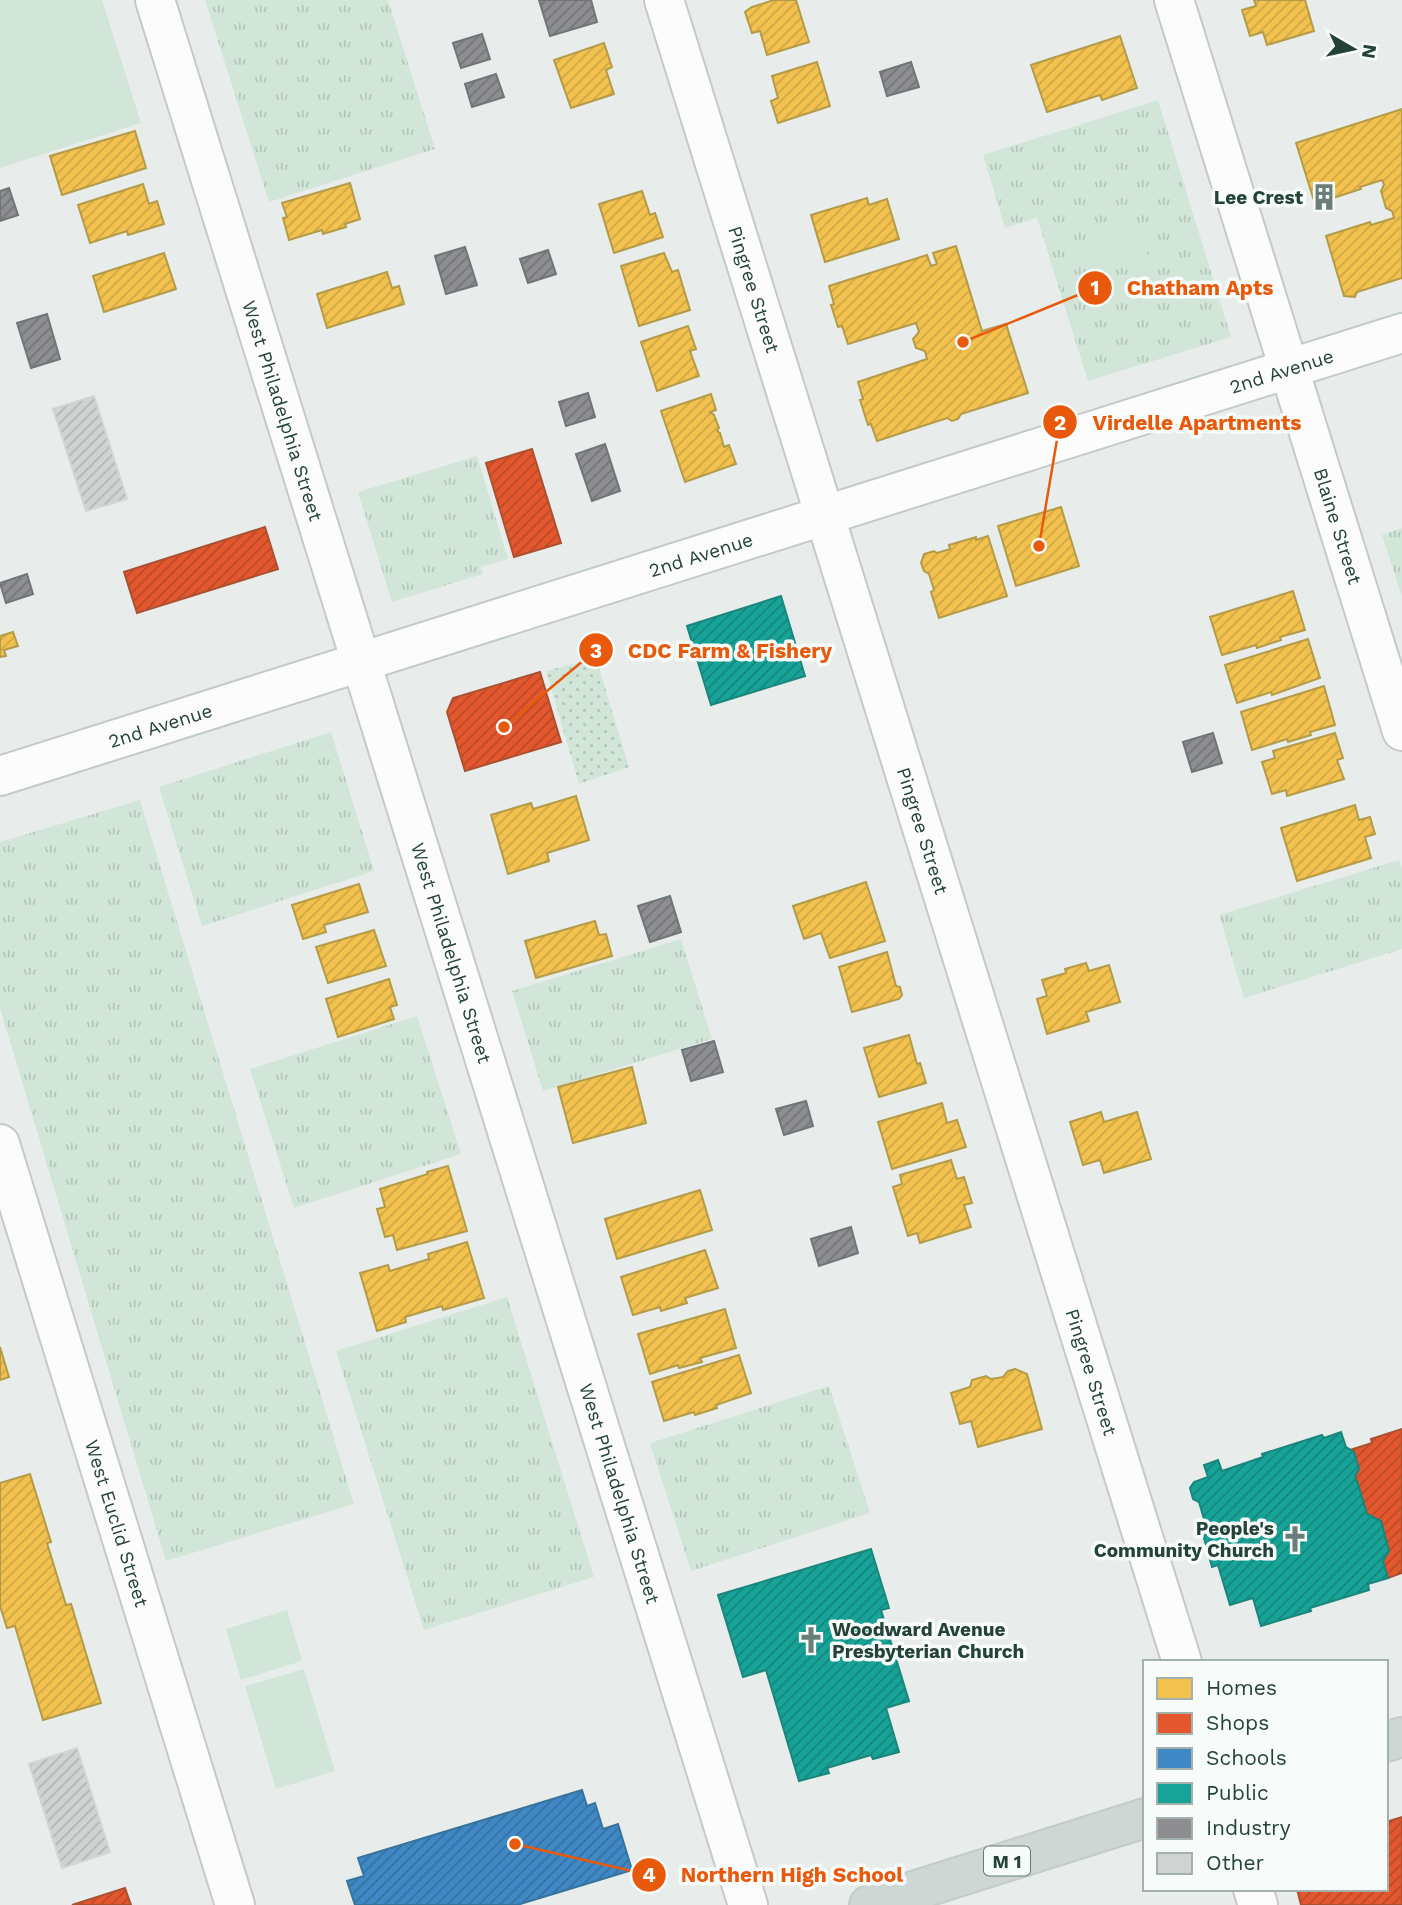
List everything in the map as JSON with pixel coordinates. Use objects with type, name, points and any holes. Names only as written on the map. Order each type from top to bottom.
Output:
[{"type":"main road","name":"M 1","points":[[869,1905],[1143,1819]]},
{"type":"street","name":"West Philadelphia Street","points":[[155,0],[723,1832],[748,1905]]},
{"type":"street","name":"Pingree Street","points":[[664,0],[1181,1660]]},
{"type":"street","name":"Blaine Street","points":[[1174,0],[1402,731]]},
{"type":"street","name":"2nd Avenue","points":[[0,776],[1402,333]]},
{"type":"street","name":"West Euclid Street","points":[[0,1144],[235,1905]]},
{"type":"green space","points":[[0,0],[102,0],[141,123],[0,168]]},
{"type":"green space","points":[[205,0],[388,0],[435,149],[269,202]]},
{"type":"green space","points":[[1158,100],[1231,337],[1088,381],[1037,218],[1005,228],[983,155]]},
{"type":"green space","points":[[1138,224],[1148,257],[1090,276],[1079,243]]},
{"type":"green space","points":[[477,456],[508,559],[481,567],[483,574],[392,602],[358,492]]},
{"type":"green space","points":[[1402,528],[1402,597],[1382,535]]},
{"type":"green space","points":[[596,658],[629,767],[579,784],[546,671]]},
{"type":"green space","points":[[331,732],[374,871],[202,926],[159,787]]},
{"type":"green space","points":[[140,800],[354,1504],[166,1561],[0,1008],[0,842]]},
{"type":"green space","points":[[1399,860],[1402,869],[1402,949],[1244,998],[1219,915]]},
{"type":"green space","points":[[681,939],[712,1039],[543,1091],[512,991]]},
{"type":"green space","points":[[417,1016],[461,1154],[294,1208],[250,1069]]},
{"type":"green space","points":[[507,1297],[594,1577],[424,1630],[336,1351]]},
{"type":"green space","points":[[829,1386],[870,1513],[691,1571],[650,1443]]},
{"type":"green space","points":[[287,1610],[302,1661],[241,1680],[226,1629]]},
{"type":"green space","points":[[304,1669],[335,1771],[276,1789],[245,1686]]},
{"type":"building: Homes","points":[[774,0],[796,0],[809,42],[767,55],[760,31],[752,33],[745,12]]},
{"type":"building: Homes","points":[[1254,0],[1305,0],[1314,31],[1267,45],[1263,32],[1250,36],[1242,10],[1256,6]]},
{"type":"building: Homes","points":[[1120,36],[1137,88],[1102,100],[1100,95],[1047,112],[1031,65]]},
{"type":"building: Homes","points":[[604,43],[612,67],[606,70],[614,94],[571,108],[554,60]]},
{"type":"building: Homes","points":[[817,62],[830,106],[778,123],[771,101],[778,98],[772,76]]},
{"type":"building: Homes","name":"Lee Crest","points":[[1402,109],[1402,278],[1357,292],[1355,297],[1344,296],[1326,236],[1370,222],[1371,225],[1394,218],[1392,211],[1386,208],[1381,191],[1384,185],[1382,180],[1315,204],[1296,143]]},
{"type":"building: Homes","points":[[135,131],[146,168],[62,195],[50,156]]},
{"type":"building: Homes","points":[[350,183],[360,219],[345,224],[346,227],[323,234],[322,230],[289,240],[283,218],[287,217],[282,203]]},
{"type":"building: Homes","points":[[143,184],[149,204],[157,201],[164,224],[128,235],[127,231],[90,243],[78,205]]},
{"type":"building: Homes","points":[[642,191],[650,215],[655,213],[663,237],[614,253],[599,204]]},
{"type":"building: Homes","points":[[867,198],[869,205],[887,199],[899,239],[825,262],[811,215]]},
{"type":"building: Homes","points":[[956,246],[982,331],[1006,324],[1028,393],[961,414],[958,419],[952,421],[947,418],[877,441],[871,424],[868,425],[860,400],[863,399],[858,382],[927,359],[925,351],[916,348],[913,339],[919,332],[916,323],[848,344],[842,326],[838,327],[831,305],[834,304],[829,286],[927,255],[931,266],[937,264],[933,253]]},
{"type":"building: Homes","points":[[164,253],[176,289],[104,312],[93,276]]},
{"type":"building: Homes","points":[[664,253],[672,272],[678,270],[690,310],[639,326],[621,266]]},
{"type":"building: Homes","points":[[387,272],[392,288],[399,286],[404,304],[327,328],[317,294]]},
{"type":"building: Homes","points":[[688,326],[696,349],[690,351],[699,376],[657,391],[641,342]]},
{"type":"building: Homes","points":[[711,394],[716,410],[710,412],[714,415],[724,447],[729,445],[736,464],[685,482],[661,411]]},
{"type":"building: Homes","points":[[1061,507],[1079,566],[1016,586],[998,526]]},
{"type":"building: Homes","points":[[988,536],[1007,596],[939,618],[929,574],[924,571],[921,563],[924,554],[934,551],[937,553],[950,549],[949,545]]},
{"type":"building: Homes","points":[[1293,591],[1305,630],[1280,637],[1281,640],[1257,648],[1256,645],[1222,655],[1210,617]]},
{"type":"building: Homes","points":[[13,632],[18,646],[4,650],[6,656],[0,657],[0,636]]},
{"type":"building: Homes","points":[[1308,639],[1320,678],[1272,695],[1271,692],[1237,703],[1225,665]]},
{"type":"building: Homes","points":[[1324,686],[1335,725],[1288,742],[1287,739],[1252,750],[1241,712]]},
{"type":"building: Homes","points":[[1335,733],[1343,758],[1337,760],[1344,779],[1287,796],[1286,790],[1272,794],[1262,762],[1275,758],[1273,751]]},
{"type":"building: Homes","points":[[576,796],[589,840],[547,853],[549,861],[508,874],[491,815],[531,803],[533,809]]},
{"type":"building: Homes","points":[[1355,805],[1359,820],[1370,817],[1375,834],[1365,837],[1371,858],[1297,881],[1281,828]]},
{"type":"building: Homes","points":[[866,882],[885,941],[830,958],[821,933],[804,939],[793,906]]},
{"type":"building: Homes","points":[[359,884],[368,912],[324,925],[326,932],[303,939],[292,905]]},
{"type":"building: Homes","points":[[595,921],[599,935],[606,934],[612,956],[536,978],[525,941]]},
{"type":"building: Homes","points":[[374,930],[386,966],[328,983],[316,947]]},
{"type":"building: Homes","points":[[887,952],[896,986],[900,987],[902,995],[899,999],[852,1012],[839,967]]},
{"type":"building: Homes","points":[[1086,963],[1089,971],[1109,965],[1120,1002],[1086,1012],[1089,1021],[1047,1034],[1037,999],[1047,996],[1042,980],[1066,973],[1065,969]]},
{"type":"building: Homes","points":[[389,979],[397,1005],[390,1007],[394,1019],[338,1037],[326,999]]},
{"type":"building: Homes","points":[[909,1035],[917,1064],[920,1063],[926,1083],[879,1097],[864,1048]]},
{"type":"building: Homes","points":[[632,1067],[646,1123],[573,1143],[558,1087]]},
{"type":"building: Homes","points":[[942,1103],[947,1123],[957,1120],[966,1147],[892,1169],[878,1122]]},
{"type":"building: Homes","points":[[1101,1112],[1104,1122],[1137,1112],[1151,1159],[1104,1173],[1100,1160],[1083,1165],[1070,1122]]},
{"type":"building: Homes","points":[[951,1160],[957,1179],[964,1177],[972,1203],[964,1205],[971,1227],[920,1243],[917,1233],[908,1236],[893,1187],[902,1184],[900,1175]]},
{"type":"building: Homes","points":[[448,1166],[467,1231],[397,1250],[393,1235],[385,1237],[377,1209],[385,1207],[380,1189]]},
{"type":"building: Homes","points":[[700,1190],[712,1230],[617,1259],[605,1219]]},
{"type":"building: Homes","points":[[467,1242],[484,1298],[405,1317],[406,1322],[377,1331],[360,1273],[388,1265],[390,1271],[429,1259],[428,1254]]},
{"type":"building: Homes","points":[[705,1250],[718,1288],[685,1298],[687,1303],[661,1311],[660,1307],[633,1315],[621,1277]]},
{"type":"building: Homes","points":[[725,1309],[736,1348],[700,1358],[702,1362],[679,1368],[678,1365],[650,1374],[638,1334]]},
{"type":"building: Homes","points":[[0,1347],[9,1377],[0,1380]]},
{"type":"building: Homes","points":[[739,1355],[751,1393],[716,1405],[717,1408],[664,1421],[652,1382]]},
{"type":"building: Homes","points":[[1015,1369],[1027,1374],[1042,1429],[978,1447],[971,1421],[960,1424],[951,1393],[970,1387],[972,1380],[986,1376],[991,1379],[1003,1377],[1008,1371]]},
{"type":"building: Homes","points":[[30,1474],[51,1542],[47,1543],[66,1605],[71,1604],[101,1703],[43,1720],[15,1626],[7,1628],[0,1606],[0,1483]]},
{"type":"building: Shops","points":[[532,449],[561,543],[514,557],[486,463]]},
{"type":"building: Shops","points":[[265,527],[278,569],[137,613],[124,572]]},
{"type":"building: Shops","points":[[540,672],[561,742],[465,771],[447,712],[453,698]]},
{"type":"building: Shops","points":[[1402,1429],[1402,1573],[1388,1578],[1383,1561],[1389,1551],[1381,1521],[1367,1514],[1355,1476],[1359,1469],[1354,1452],[1350,1450],[1372,1443],[1371,1439]]},
{"type":"building: Shops","points":[[1402,1817],[1402,1905],[1301,1905],[1298,1891],[1388,1891],[1388,1821]]},
{"type":"building: Shops","points":[[125,1888],[131,1905],[72,1905]]},
{"type":"building: Schools","points":[[582,1790],[587,1806],[595,1803],[603,1829],[618,1824],[632,1870],[517,1905],[355,1905],[347,1881],[364,1876],[358,1858]]},
{"type":"building: Public","points":[[781,596],[805,676],[711,705],[687,626]]},
{"type":"building: Public","name":"People's Community Church","points":[[1341,1432],[1346,1447],[1354,1452],[1359,1469],[1355,1476],[1356,1481],[1367,1514],[1381,1521],[1389,1551],[1383,1561],[1388,1578],[1368,1584],[1369,1590],[1261,1626],[1253,1598],[1230,1605],[1218,1565],[1212,1567],[1201,1527],[1206,1526],[1199,1502],[1193,1499],[1190,1488],[1194,1482],[1208,1477],[1204,1465],[1218,1460],[1222,1471],[1263,1457],[1262,1454],[1322,1435],[1324,1438]]},
{"type":"building: Public","name":"Woodward Avenue Presbyterian Church","points":[[871,1549],[889,1608],[881,1610],[909,1701],[886,1708],[899,1752],[873,1759],[871,1755],[827,1768],[829,1773],[799,1781],[766,1670],[743,1677],[718,1595]]},
{"type":"building: Industry","points":[[539,0],[591,0],[597,22],[550,36]]},
{"type":"building: Industry","points":[[482,34],[490,59],[461,68],[453,43]]},
{"type":"building: Industry","points":[[911,62],[919,87],[887,96],[880,72]]},
{"type":"building: Industry","points":[[496,74],[504,97],[472,107],[465,84]]},
{"type":"building: Industry","points":[[9,188],[18,215],[0,221],[0,191]]},
{"type":"building: Industry","points":[[465,247],[477,285],[446,294],[435,256]]},
{"type":"building: Industry","points":[[548,250],[556,274],[528,283],[520,259]]},
{"type":"building: Industry","points":[[47,314],[60,359],[31,368],[17,323]]},
{"type":"building: Industry","points":[[588,393],[595,417],[566,426],[559,402]]},
{"type":"building: Industry","points":[[605,444],[620,491],[592,501],[576,454]]},
{"type":"building: Industry","points":[[27,574],[33,594],[6,603],[0,583]]},
{"type":"building: Industry","points":[[1213,733],[1222,763],[1192,772],[1183,742]]},
{"type":"building: Industry","points":[[670,896],[681,932],[650,942],[638,906]]},
{"type":"building: Industry","points":[[714,1041],[723,1072],[691,1081],[682,1050]]},
{"type":"building: Industry","points":[[806,1101],[813,1126],[784,1135],[776,1109]]},
{"type":"building: Industry","points":[[851,1227],[858,1253],[819,1266],[811,1239]]},
{"type":"building: Other","points":[[94,396],[127,499],[86,511],[53,409]]},
{"type":"building: Other","points":[[77,1748],[110,1852],[62,1868],[29,1764]]},
{"type":"place","name":"Lee Crest","points":[[1324,197]]},
{"type":"place","name":"Chatham Apts","points":[[963,342]]},
{"type":"place","name":"Virdelle Apartments","points":[[1039,546]]},
{"type":"place","name":"CDC Farm & Fishery","points":[[504,727]]},
{"type":"place","name":"People's Community Church","points":[[1295,1539]]},
{"type":"place","name":"Woodward Avenue Presbyterian Church","points":[[811,1640]]},
{"type":"place","name":"Northern High School","points":[[515,1844]]}]
